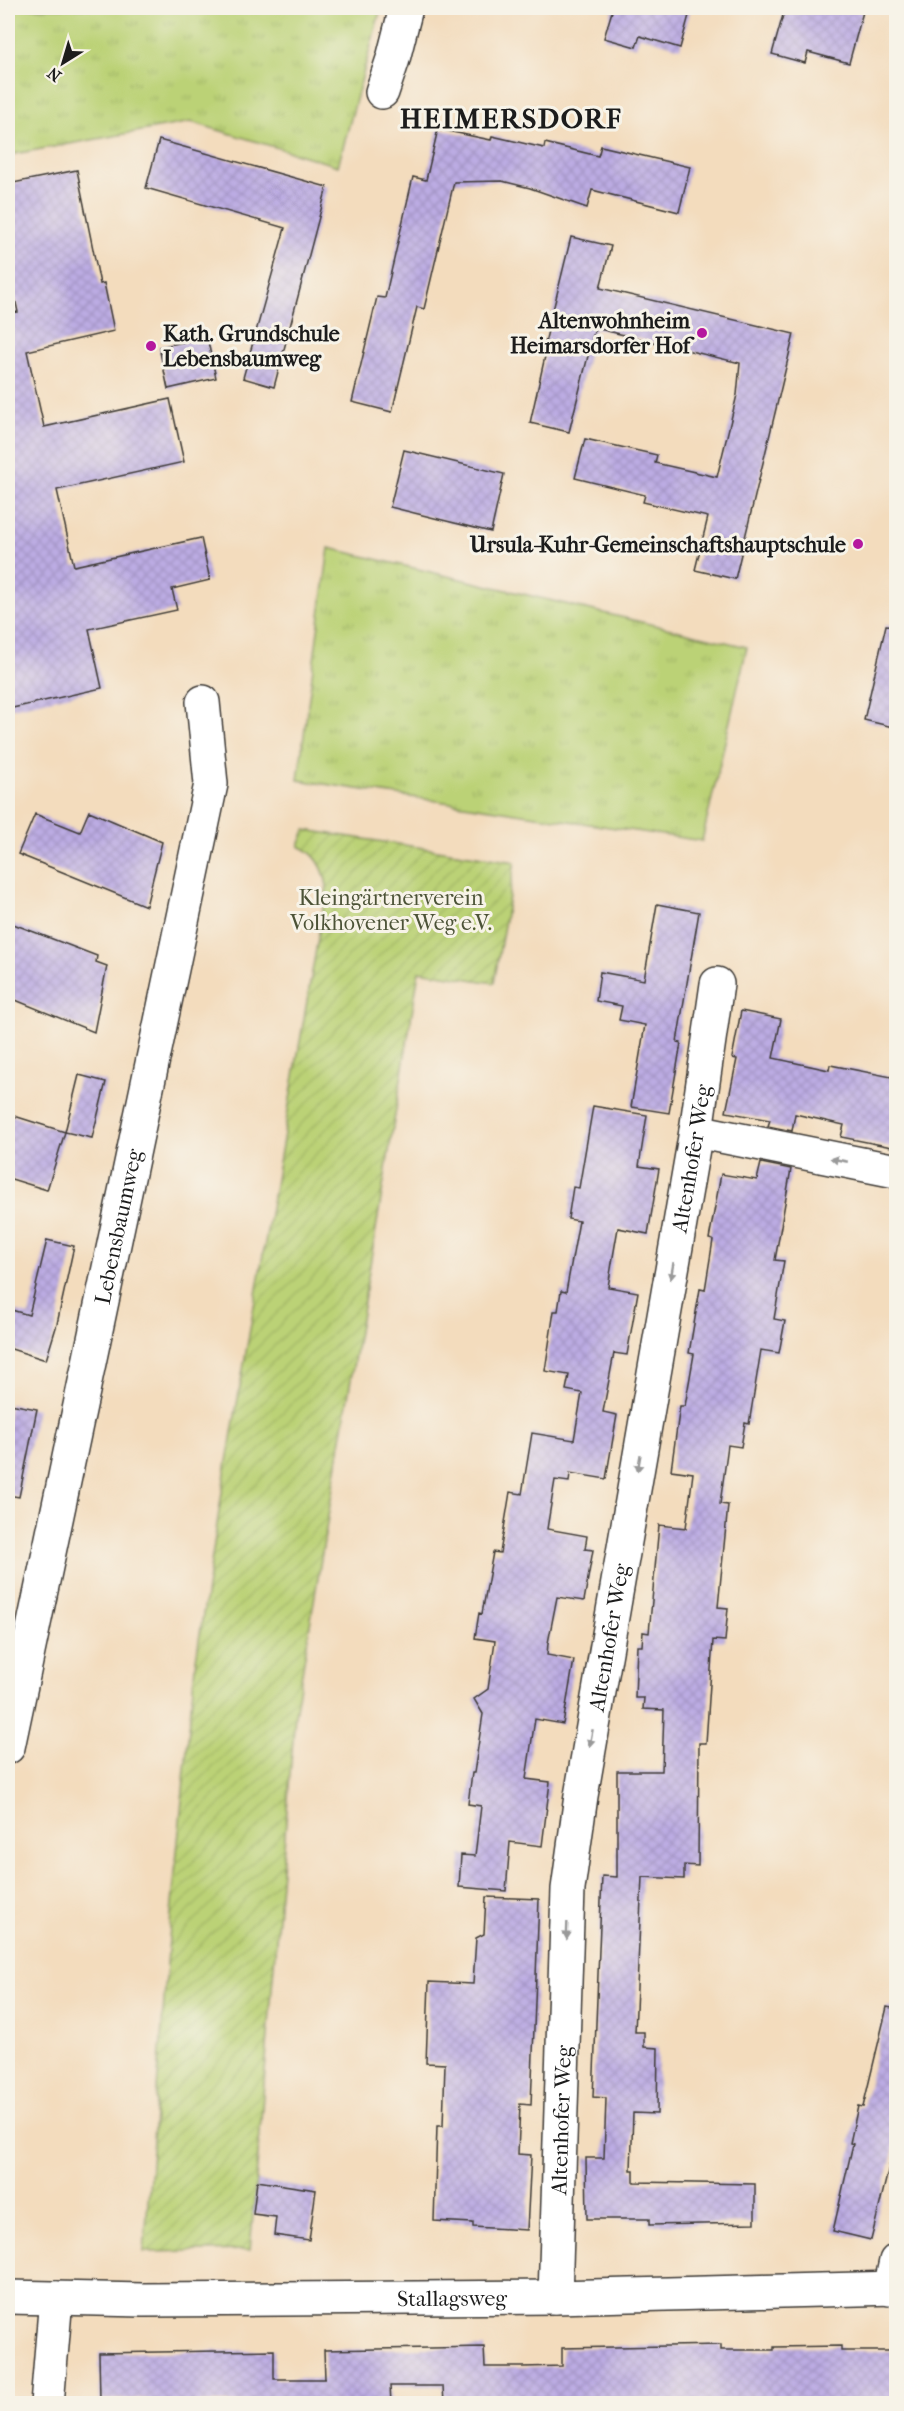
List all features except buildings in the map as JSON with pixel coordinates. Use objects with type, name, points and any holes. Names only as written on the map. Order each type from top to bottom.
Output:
[{"type":"street","points":[[382,92],[406,8]]},
{"type":"street","name":"Lebensbaumweg","points":[[8,1747],[211,784],[203,702]]},
{"type":"street","name":"Altenhofer Weg","points":[[555,2297],[568,1889],[581,1796],[696,1131],[717,984]]},
{"type":"street","points":[[696,1131],[897,1172]]},
{"type":"street","name":"Stallagsweg","points":[[8,2297],[555,2297],[894,2279]]},
{"type":"street","points":[[47,2403],[56,2298]]},
{"type":"green space","points":[[8,8],[381,8],[338,166],[191,122],[8,155]]},
{"type":"green space","points":[[329,548],[747,647],[702,841],[298,780]]},
{"type":"green space","name":"Kleingärtnerverein Volkhovener Weg e.V.","points":[[305,830],[515,862],[494,983],[419,971],[295,1715],[250,2250],[144,2252],[171,1914],[195,1666],[225,1473],[327,886],[319,862],[311,853],[299,846]]},
{"type":"place","name":"Altenwohnheim Heimarsdorfer Hof","points":[[702,333]]},
{"type":"place","name":"Kath. Grundschule Lebensbaumweg","points":[[151,346]]},
{"type":"place","name":"Ursula-Kuhr-Gemeinschaftshauptschule","points":[[858,544]]},
{"type":"district","name":"HEIMERSDORF","points":[[511,118]]}]
